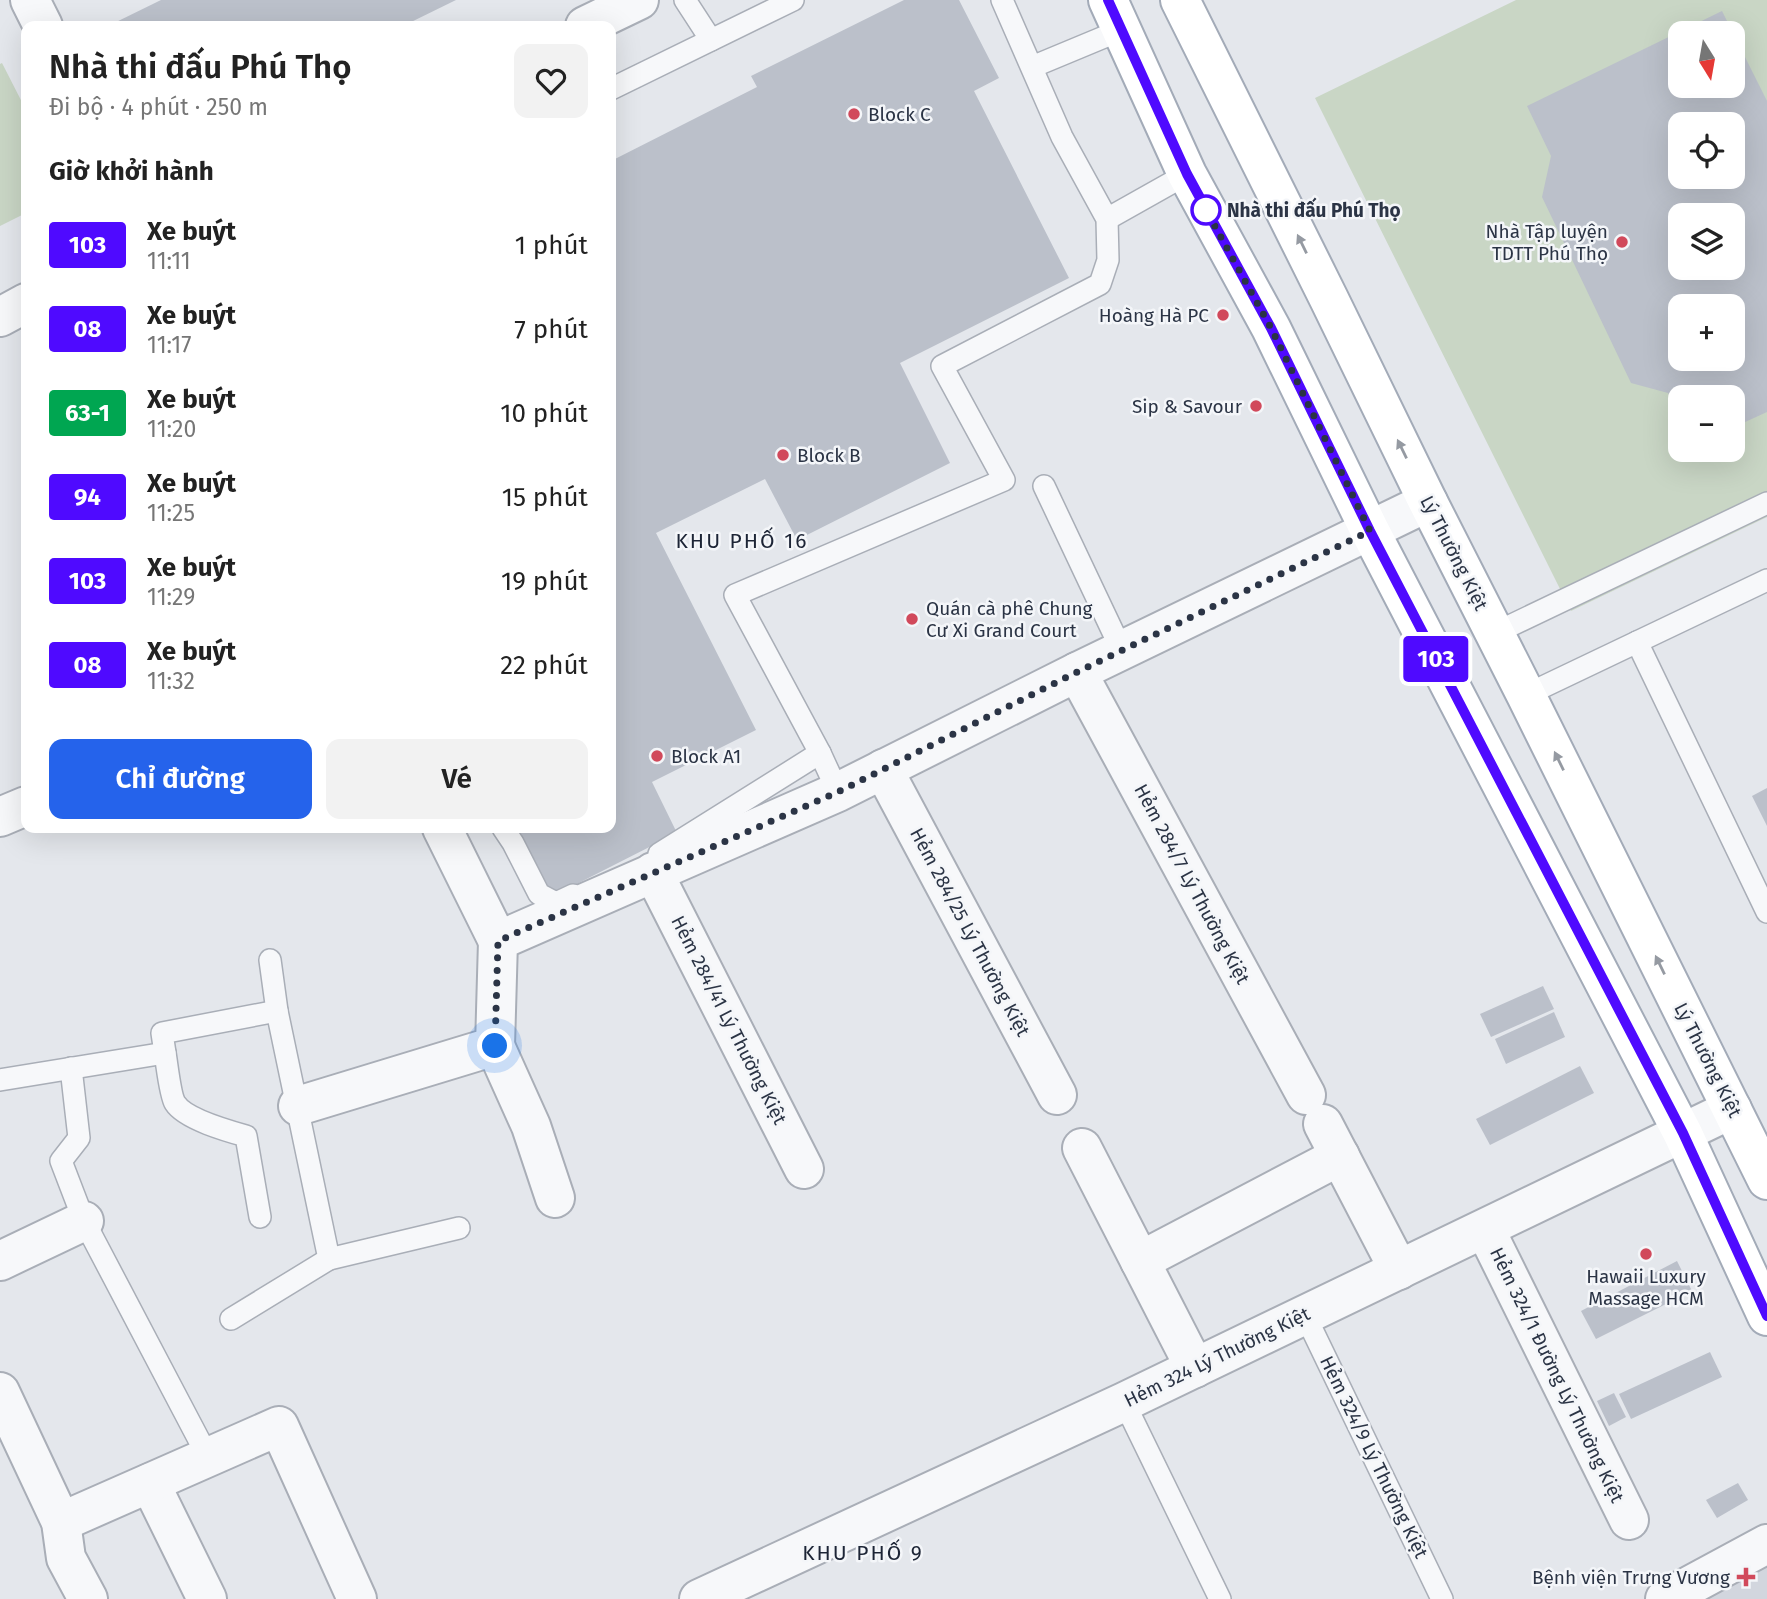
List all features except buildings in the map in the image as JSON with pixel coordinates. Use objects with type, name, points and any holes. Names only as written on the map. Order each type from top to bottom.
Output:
[{"type":"main road","name":"Lý Thường Kiệt","points":[[1180,0],[1767,1180]]},
{"type":"main road","points":[[1114,15],[1187,174],[1271,328],[1370,531],[1683,1133],[1767,1316]]},
{"type":"street","points":[[30,0],[40,21]]},
{"type":"street","points":[[595,21],[639,0]]},
{"type":"street","points":[[0,317],[21,306]]},
{"type":"street","points":[[498,941],[838,792],[1077,672],[1428,502]]},
{"type":"street","name":"Hẻm 284/7 Lý Thường Kiệt","points":[[1077,672],[1399,1270]]},
{"type":"street","name":"Hẻm 284/25 Lý Thường Kiệt","points":[[883,769],[1057,1095]]},
{"type":"street","points":[[0,817],[21,808]]},
{"type":"street","points":[[444,833],[498,941],[495,1046],[531,1126],[555,1198]]},
{"type":"street","name":"Hẻm 284/41 Lý Thường Kiệt","points":[[653,872],[804,1169]]},
{"type":"street","points":[[298,1106],[495,1046]]},
{"type":"street","name":"Hẻm 324 Lý Thường Kiệt","points":[[699,1599],[1124,1402],[1732,1109]]},
{"type":"street","points":[[1140,1261],[1323,1125]]},
{"type":"street","points":[[1082,1148],[1195,1368]]},
{"type":"street","points":[[0,1261],[85,1221]]},
{"type":"street","name":"Hẻm 324/1 Đường Lý Thường Kiệt","points":[[1485,1229],[1629,1520]]},
{"type":"street","points":[[0,1392],[61,1522],[66,1558],[88,1599]]},
{"type":"street","points":[[61,1522],[279,1426],[357,1599]]},
{"type":"street","points":[[150,1483],[207,1599]]},
{"type":"street","points":[[1665,1599],[1767,1544]]},
{"type":"lane","points":[[685,0],[711,40]]},
{"type":"lane","points":[[616,87],[793,0]]},
{"type":"lane","points":[[838,792],[735,595],[1004,480],[942,366],[1100,284],[1108,260],[1107,219],[1062,137],[1002,0]]},
{"type":"lane","points":[[1032,67],[1114,15]]},
{"type":"lane","points":[[1107,219],[1187,174]]},
{"type":"lane","points":[[1044,486],[1122,651]]},
{"type":"lane","points":[[1495,633],[1767,503]]},
{"type":"lane","points":[[1526,695],[1767,580]]},
{"type":"lane","points":[[1637,642],[1767,912]]},
{"type":"lane","points":[[506,833],[539,894],[556,903],[661,853],[820,754]]},
{"type":"lane","points":[[270,960],[277,1011],[329,1259]]},
{"type":"lane","points":[[260,1217],[246,1136],[198,1121],[175,1102],[162,1033],[277,1011]]},
{"type":"lane","points":[[0,1080],[165,1053]]},
{"type":"lane","points":[[71,1068],[79,1138],[61,1161],[85,1221],[208,1457]]},
{"type":"lane","points":[[231,1319],[329,1259],[458,1228]]},
{"type":"lane","name":"Hẻm 324/9 Lý Thường Kiệt","points":[[1305,1315],[1442,1599]]},
{"type":"lane","points":[[1124,1402],[1220,1599]]},
{"type":"shaded area","name":"Bệnh viện Trưng Vương","points":[[1767,1554],[1767,1599],[1682,1599]]},
{"type":"green space","points":[[1516,0],[1767,0],[1767,517],[1571,611],[1315,98]]},
{"type":"green space","points":[[2,63],[21,100],[21,216],[0,226]]},
{"type":"bus line","name":"103","points":[[1108,0],[1187,174],[1271,328],[1370,531],[1683,1133],[1767,1316]]},
{"type":"place","name":"Block C","points":[[854,114]]},
{"type":"place","name":"Nhà thi đấu Phú Thọ","points":[[1206,210]]},
{"type":"place","name":"Nhà Tập luyện TDTT Phú Thọ","points":[[1622,242]]},
{"type":"place","name":"Hoàng Hà PC","points":[[1223,315]]},
{"type":"place","name":"Sip & Savour","points":[[1256,406]]},
{"type":"place","name":"Block B","points":[[783,455]]},
{"type":"place","name":"Quán cà phê Chung Cư Xi Grand Court","points":[[912,619]]},
{"type":"place","name":"Block A1","points":[[657,756]]},
{"type":"place","name":"Hawaii Luxury Massage HCM","points":[[1646,1254]]},
{"type":"place","name":"Bệnh viện Trưng Vương","points":[[1746,1577]]},
{"type":"district","name":"KHU PHỐ 16","points":[[742,541]]},
{"type":"district","name":"KHU PHỐ 9","points":[[863,1553]]},
{"type":"route","points":[[495,1046],[498,941],[838,792],[1077,672],[1370,531],[1271,328],[1206,210]]}]
